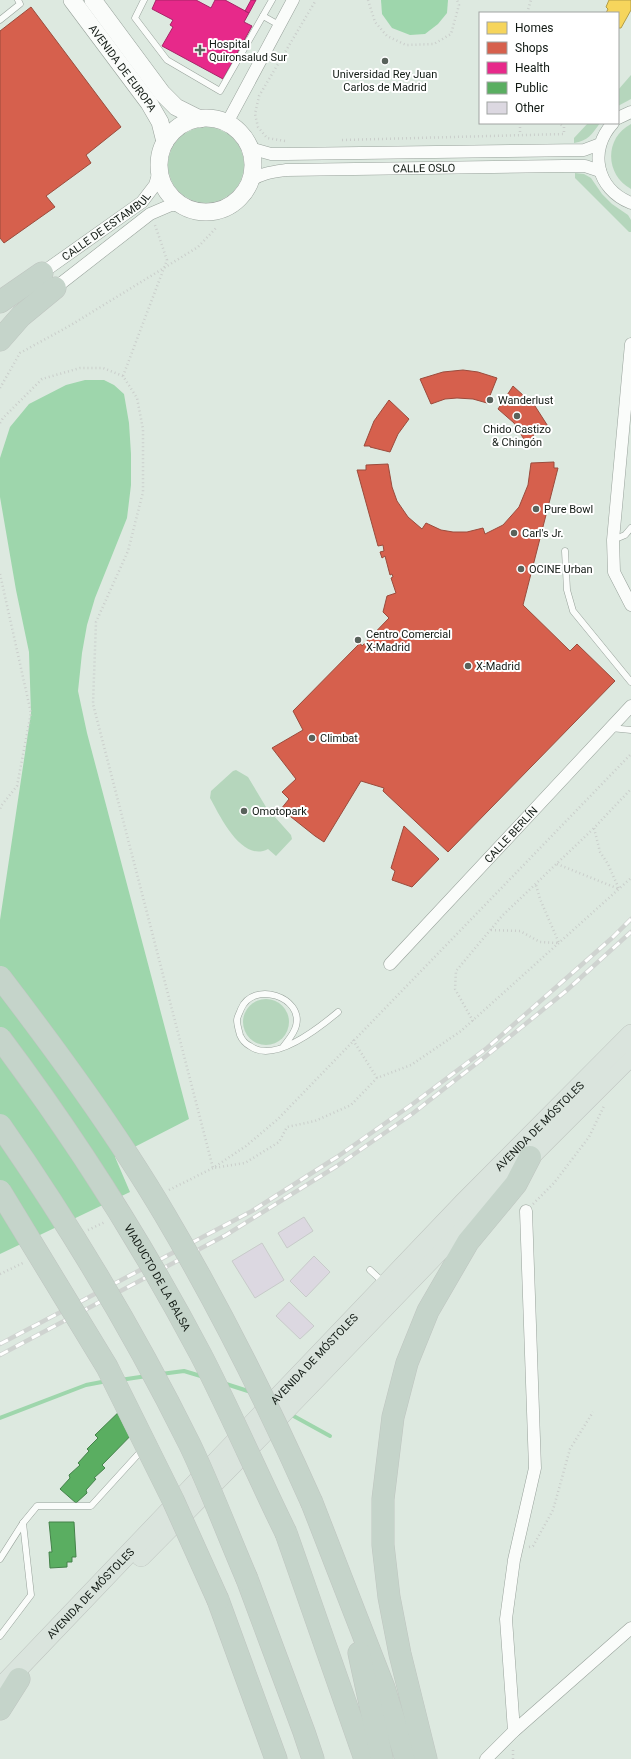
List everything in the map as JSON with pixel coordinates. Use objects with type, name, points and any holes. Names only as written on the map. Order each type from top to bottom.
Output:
[{"type":"highway","points":[[0,302],[48,280]]},
{"type":"highway","points":[[0,340],[21,316],[48,280]]},
{"type":"highway","points":[[0,977],[111,1130],[165,1214],[234,1337],[280,1431],[312,1503],[384,1688],[406,1759]]},
{"type":"highway","name":"VIADUCTO DE LA BALSA","points":[[0,1038],[80,1151],[130,1230],[201,1356],[286,1533],[349,1708],[365,1759]]},
{"type":"highway","points":[[0,1125],[44,1190],[112,1301],[157,1381],[190,1447],[247,1579],[313,1759]]},
{"type":"highway","points":[[426,1759],[400,1654],[390,1604],[383,1546],[382,1499],[393,1417],[407,1363],[428,1311],[468,1242],[516,1184],[530,1157]]},
{"type":"highway","points":[[0,1191],[111,1373],[169,1493],[218,1600],[286,1759]]},
{"type":"highway","points":[[325,1535],[352,1622],[382,1759]]},
{"type":"highway","points":[[234,1640],[276,1759]]},
{"type":"highway","points":[[0,1709],[9,1683]]},
{"type":"main road","name":"AVENIDA DE MÓSTOLES","points":[[278,1407],[385,1284],[631,1034]]},
{"type":"main road","name":"AVENIDA DE MÓSTOLES","points":[[0,1699],[9,1683],[187,1494],[278,1407],[631,1056]]},
{"type":"street","name":"AVENIDA DE EUROPA","points":[[72,0],[149,103],[160,122],[165,142]]},
{"type":"street","name":"AVENIDA DE EUROPA","points":[[93,0],[162,93],[176,107],[200,118]]},
{"type":"street","points":[[226,123],[292,0]]},
{"type":"street","points":[[619,118],[631,112]]},
{"type":"street","points":[[200,118],[214,119],[226,123],[236,129],[250,148],[253,159],[253,170],[250,181],[243,193],[234,203],[221,209],[208,212],[194,210],[181,205],[171,196],[163,184],[159,171],[160,156],[165,142],[180,126],[200,118]]},
{"type":"street","points":[[612,124],[606,130],[600,144],[598,158],[600,171],[606,184],[617,195],[631,203]]},
{"type":"street","name":"CALLE OSLO","points":[[250,148],[267,153],[286,154],[584,150],[600,144]]},
{"type":"street","name":"CALLE OSLO","points":[[250,181],[269,172],[286,170],[585,166],[600,171]]},
{"type":"street","name":"CALLE DE ESTAMBUL","points":[[48,280],[142,202],[155,184],[159,171]]},
{"type":"street","name":"CALLE DE ESTAMBUL","points":[[48,280],[150,214],[171,205],[181,205]]},
{"type":"street","points":[[0,291],[48,280]]},
{"type":"street","points":[[631,344],[613,540],[614,572],[631,605]]},
{"type":"street","name":"CALLE BERLÍN","points":[[390,964],[631,706]]},
{"type":"street","points":[[514,1731],[506,1619],[516,1553],[535,1468],[526,1211]]},
{"type":"street","points":[[486,1759],[514,1731],[631,1628]]},
{"type":"lane","points":[[0,20],[20,4],[18,0]]},
{"type":"lane","points":[[144,0],[135,18],[167,60],[220,91],[272,0]]},
{"type":"lane","points":[[263,16],[279,25]]},
{"type":"lane","points":[[613,540],[624,535],[631,528]]},
{"type":"lane","points":[[565,551],[567,590],[573,611],[631,682]]},
{"type":"lane","points":[[611,728],[631,730]]},
{"type":"lane","points":[[283,1046],[291,1036],[296,1024],[295,1012],[292,1007],[278,994],[260,993],[244,1003],[237,1020],[241,1038],[256,1051],[273,1051],[283,1046],[293,1044],[338,1012]]},
{"type":"lane","points":[[370,1270],[385,1284]]},
{"type":"lane","points":[[0,1559],[23,1523],[37,1506],[91,1506],[142,1450],[168,1476]]},
{"type":"lane","points":[[0,1636],[31,1595],[23,1523]]},
{"type":"path","points":[[286,141],[267,138],[258,127],[255,114],[259,96],[316,0]]},
{"type":"path","points":[[368,0],[375,22],[387,36],[406,44],[434,44],[451,34],[459,5],[457,0]]},
{"type":"path","points":[[527,12],[531,0]]},
{"type":"path","points":[[520,124],[520,135]]},
{"type":"path","points":[[340,140],[564,134],[564,127],[561,124]]},
{"type":"path","points":[[122,376],[167,260],[154,222]]},
{"type":"path","points":[[0,388],[20,353],[198,247],[216,228]]},
{"type":"path","points":[[0,423],[3,418],[42,379],[80,368],[103,368],[122,376],[137,398],[143,429],[143,492],[128,551],[96,622],[93,704],[213,1168],[245,1163],[278,1142],[287,1127],[315,1121],[351,1105],[377,1078],[411,1065],[461,1031],[631,878]]},
{"type":"path","points":[[0,574],[31,713],[17,786],[1,806],[0,810]]},
{"type":"path","points":[[246,1146],[278,1119],[631,754]]},
{"type":"path","points":[[473,1021],[455,989],[456,971],[502,916],[594,828],[631,789]]},
{"type":"path","points":[[594,828],[600,852],[608,864],[619,889]]},
{"type":"path","points":[[557,864],[619,889]]},
{"type":"path","points":[[536,885],[559,943]]},
{"type":"path","points":[[490,930],[520,931],[540,942],[559,943]]},
{"type":"path","points":[[353,1040],[377,1078]]},
{"type":"path","points":[[526,1211],[554,1183],[589,1137],[604,1106],[609,1101]]},
{"type":"path","points":[[516,1553],[533,1546],[553,1510],[570,1449],[593,1412]]},
{"type":"shaded area","points":[[381,0],[448,0],[447,13],[438,24],[425,34],[410,35],[392,28],[382,14]]},
{"type":"shaded area","points":[[631,75],[631,99],[619,105],[619,89]]},
{"type":"shaded area","points":[[587,124],[599,124],[592,134],[583,141],[574,143],[574,138]]},
{"type":"shaded area","points":[[631,124],[631,189],[622,183],[616,175],[612,166],[611,156],[612,147],[616,138],[622,130]]},
{"type":"shaded area","points":[[206,127],[220,130],[233,138],[241,151],[244,165],[241,179],[233,192],[220,200],[206,203],[192,200],[179,192],[171,179],[168,165],[171,151],[179,138],[192,130]]},
{"type":"shaded area","points":[[575,173],[584,174],[591,178],[602,194],[612,204],[628,215],[631,220],[631,232],[629,232],[575,178]]},
{"type":"shaded area","points":[[85,380],[104,380],[114,385],[124,394],[129,423],[131,485],[127,518],[95,598],[87,625],[78,691],[87,733],[189,1119],[115,1157],[130,1192],[0,1254],[0,920],[31,713],[29,652],[16,590],[0,497],[0,458],[10,427],[29,404],[66,385]]},
{"type":"shaded area","name":"Omotopark","points":[[236,770],[248,777],[266,807],[291,835],[292,839],[276,856],[268,849],[258,852],[241,844],[226,826],[210,798],[211,791]]},
{"type":"shaded area","points":[[262,999],[270,999],[279,1003],[285,1009],[289,1022],[285,1035],[279,1041],[270,1045],[262,1045],[253,1041],[247,1035],[243,1026],[243,1018],[247,1009],[253,1003]]},
{"type":"building: Homes","points":[[609,0],[631,0],[631,10],[621,28],[619,28],[619,12],[606,12],[608,9],[606,7]]},
{"type":"building: Shops","points":[[31,7],[121,127],[86,155],[91,163],[46,196],[55,207],[4,243],[0,238],[0,31]]},
{"type":"building: Shops","points":[[463,370],[478,372],[497,378],[487,403],[473,399],[457,398],[445,399],[431,404],[420,379],[443,372]]},
{"type":"building: Shops","points":[[513,386],[535,406],[551,431],[548,432],[547,429],[533,435],[534,438],[525,441],[514,423],[498,409]]},
{"type":"building: Shops","points":[[389,400],[409,419],[398,434],[390,452],[370,446],[364,446],[374,421]]},
{"type":"building: Shops","name":"X-Madrid","points":[[554,462],[554,468],[558,468],[523,605],[570,651],[577,644],[615,681],[448,852],[383,791],[384,788],[361,781],[324,842],[281,809],[289,799],[282,792],[296,779],[272,748],[303,730],[293,711],[360,643],[362,646],[389,618],[383,612],[387,596],[396,593],[391,578],[393,577],[392,574],[390,575],[385,556],[382,558],[380,552],[384,551],[383,545],[378,546],[357,470],[366,470],[366,465],[388,464],[392,487],[397,501],[408,517],[422,529],[426,523],[441,530],[453,532],[467,532],[483,528],[485,534],[503,525],[519,507],[528,485],[531,463]]},
{"type":"building: Shops","points":[[404,826],[439,859],[412,887],[392,880],[395,871],[391,868]]},
{"type":"building: Health","points":[[156,0],[196,0],[211,8],[215,0],[225,0],[249,13],[244,22],[252,26],[223,79],[162,46],[173,27],[170,25],[173,20],[152,9]]},
{"type":"building: Health","points":[[251,0],[256,0],[249,13],[245,11]]},
{"type":"building: Public","points":[[127,1404],[144,1422],[102,1465],[105,1468],[94,1478],[96,1479],[86,1490],[87,1493],[76,1503],[60,1489],[70,1478],[69,1475],[80,1465],[78,1463],[89,1451],[87,1449],[98,1438],[95,1435]]},
{"type":"building: Public","points":[[49,1522],[74,1522],[76,1557],[72,1557],[72,1562],[67,1562],[67,1567],[50,1568],[49,1552],[52,1552]]},
{"type":"building: Other","points":[[304,1217],[313,1231],[287,1248],[278,1233]]},
{"type":"building: Other","points":[[262,1243],[284,1280],[255,1298],[232,1261]]},
{"type":"building: Other","points":[[314,1256],[330,1272],[306,1297],[290,1281]]},
{"type":"building: Other","points":[[289,1302],[314,1326],[300,1339],[276,1316]]},
{"type":"waterway","points":[[161,1374],[184,1371],[204,1377]]},
{"type":"waterway","points":[[120,1380],[147,1376]]},
{"type":"waterway","points":[[0,1418],[86,1385],[107,1381]]},
{"type":"waterway","points":[[223,1383],[251,1392]]},
{"type":"waterway","points":[[290,1414],[330,1436]]},
{"type":"railway","points":[[0,1344],[252,1211],[337,1157],[414,1103],[487,1048],[612,938],[631,919]]},
{"type":"railway","points":[[0,1355],[226,1235],[337,1166],[412,1114],[486,1056],[566,991],[631,932]]},
{"type":"place","name":"Hospital Quironsalud Sur","points":[[200,50]]},
{"type":"place","name":"Universidad Rey Juan Carlos de Madrid","points":[[385,61]]},
{"type":"place","name":"Wanderlust","points":[[490,400]]},
{"type":"place","name":"Chido Castizo & Chingón","points":[[517,416]]},
{"type":"place","name":"Pure Bowl","points":[[536,509]]},
{"type":"place","name":"Carl's Jr.","points":[[514,533]]},
{"type":"place","name":"OCINE Urban","points":[[521,569]]},
{"type":"place","name":"Centro Comercial X-Madrid","points":[[358,640]]},
{"type":"place","name":"X-Madrid","points":[[468,666]]},
{"type":"place","name":"Climbat","points":[[312,738]]},
{"type":"place","name":"Omotopark","points":[[244,811]]}]
